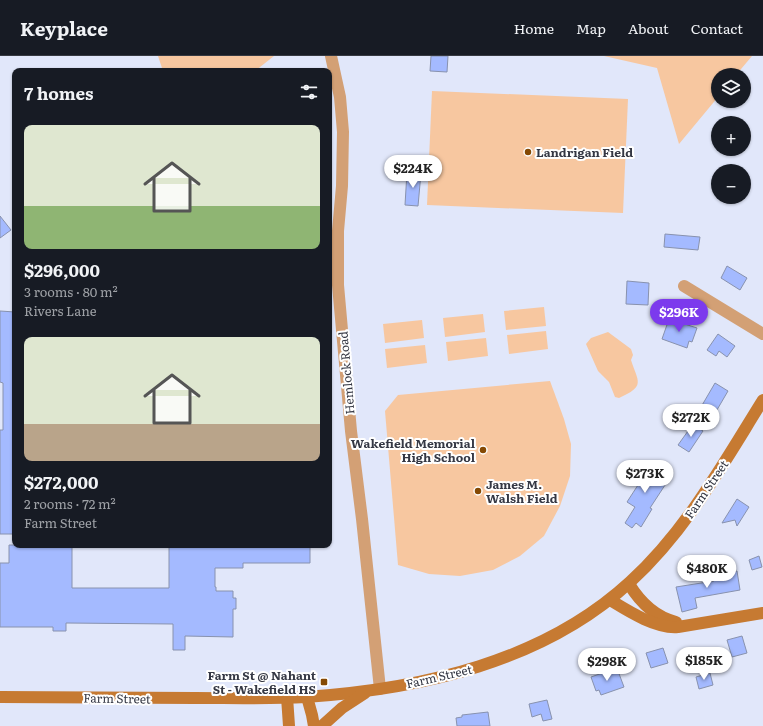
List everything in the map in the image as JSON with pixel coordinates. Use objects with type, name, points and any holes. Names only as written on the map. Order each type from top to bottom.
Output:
[{"type":"main road","name":"Farm Street","points":[[0,697],[287,698],[374,690],[458,673],[504,658],[552,636],[581,619],[610,600],[629,584],[666,546],[680,529],[700,501],[763,400]]},
{"type":"main road","points":[[629,584],[640,600],[652,610],[669,620],[687,625]]},
{"type":"main road","points":[[610,600],[626,610],[660,625],[675,627],[763,613]]},
{"type":"main road","points":[[322,726],[342,708],[374,690]]},
{"type":"main road","points":[[306,696],[314,726]]},
{"type":"main road","points":[[287,698],[289,726]]},
{"type":"street","name":"Hemlock Road","points":[[331,56],[340,97],[343,132],[342,186],[338,231],[338,285],[351,431],[363,526],[374,690]]},
{"type":"street","points":[[684,286],[763,334]]},
{"type":"shaded area","points":[[158,56],[274,56],[259,68],[162,68]]},
{"type":"shaded area","points":[[604,56],[752,56],[742,68],[711,68],[711,105],[679,144],[657,68]]},
{"type":"shaded area","name":"Landrigan Field","points":[[432,91],[628,99],[623,213],[427,205]]},
{"type":"shaded area","points":[[544,307],[546,326],[506,330],[504,311]]},
{"type":"shaded area","points":[[483,314],[485,332],[445,337],[443,318]]},
{"type":"shaded area","points":[[422,320],[424,338],[385,343],[383,324]]},
{"type":"shaded area","points":[[546,331],[548,349],[509,354],[507,335]]},
{"type":"shaded area","points":[[608,332],[631,349],[633,355],[631,360],[638,383],[637,387],[628,394],[619,398],[615,397],[609,382],[598,371],[586,344],[591,338]]},
{"type":"shaded area","points":[[486,338],[488,356],[448,361],[446,342]]},
{"type":"shaded area","points":[[425,345],[427,363],[387,368],[385,349]]},
{"type":"shaded area","name":"James M. Walsh Field","points":[[550,381],[564,419],[571,444],[570,476],[560,506],[544,536],[520,556],[493,570],[460,576],[429,574],[398,565],[385,411],[398,395]]},
{"type":"building","points":[[431,56],[448,56],[447,72],[430,71]]},
{"type":"building","points":[[407,172],[421,173],[418,206],[405,205]]},
{"type":"building","points":[[0,216],[11,230],[0,238]]},
{"type":"building","points":[[665,234],[700,237],[698,250],[664,247]]},
{"type":"building","points":[[727,266],[747,278],[740,290],[721,278]]},
{"type":"building","points":[[627,281],[649,283],[648,305],[626,304]]},
{"type":"building","points":[[0,311],[12,312],[12,534],[0,534],[0,430],[3,430],[3,383],[0,382]]},
{"type":"building","points":[[669,319],[697,328],[692,342],[689,341],[687,348],[662,339]]},
{"type":"building","points":[[718,334],[735,346],[727,357],[719,351],[716,356],[707,350]]},
{"type":"building","points":[[715,383],[728,391],[714,415],[701,407]]},
{"type":"building","points":[[693,424],[703,431],[689,452],[678,445]]},
{"type":"building","points":[[660,466],[667,471],[664,476],[669,479],[650,508],[652,509],[641,527],[636,523],[632,528],[625,523],[635,507],[627,502],[638,485],[631,481],[640,467],[653,476]]},
{"type":"building","points":[[737,499],[749,507],[737,526],[735,520],[722,523]]},
{"type":"building","points":[[9,545],[12,545],[12,548],[72,548],[72,588],[169,588],[169,548],[310,548],[310,563],[243,563],[243,568],[215,568],[216,591],[233,591],[233,598],[236,598],[236,609],[233,609],[233,637],[185,636],[185,650],[173,650],[173,624],[66,623],[66,631],[53,631],[53,627],[0,627],[0,563],[9,563]]},
{"type":"building","points":[[759,556],[762,567],[752,570],[749,560]]},
{"type":"building","points":[[737,571],[740,590],[695,598],[697,608],[682,612],[676,587],[714,581],[713,575]]},
{"type":"building","points":[[742,636],[747,653],[732,657],[727,640]]},
{"type":"building","points":[[663,648],[668,663],[651,668],[646,653]]},
{"type":"building","points":[[608,671],[610,674],[618,671],[624,687],[601,695],[599,690],[596,691],[591,677]]},
{"type":"building","points":[[710,673],[713,685],[699,689],[696,677]]},
{"type":"building","points":[[547,700],[552,719],[543,721],[541,714],[532,717],[529,704]]},
{"type":"building","points":[[488,712],[490,726],[457,726],[456,718],[462,717],[462,715]]},
{"type":"place","name":"Landrigan Field","points":[[528,152]]},
{"type":"place","name":"Wakefield Memorial High School","points":[[483,450]]},
{"type":"place","name":"James M. Walsh Field","points":[[478,491]]},
{"type":"place","name":"Farm St @ Nahant St - Wakefield HS","points":[[324,682]]}]
